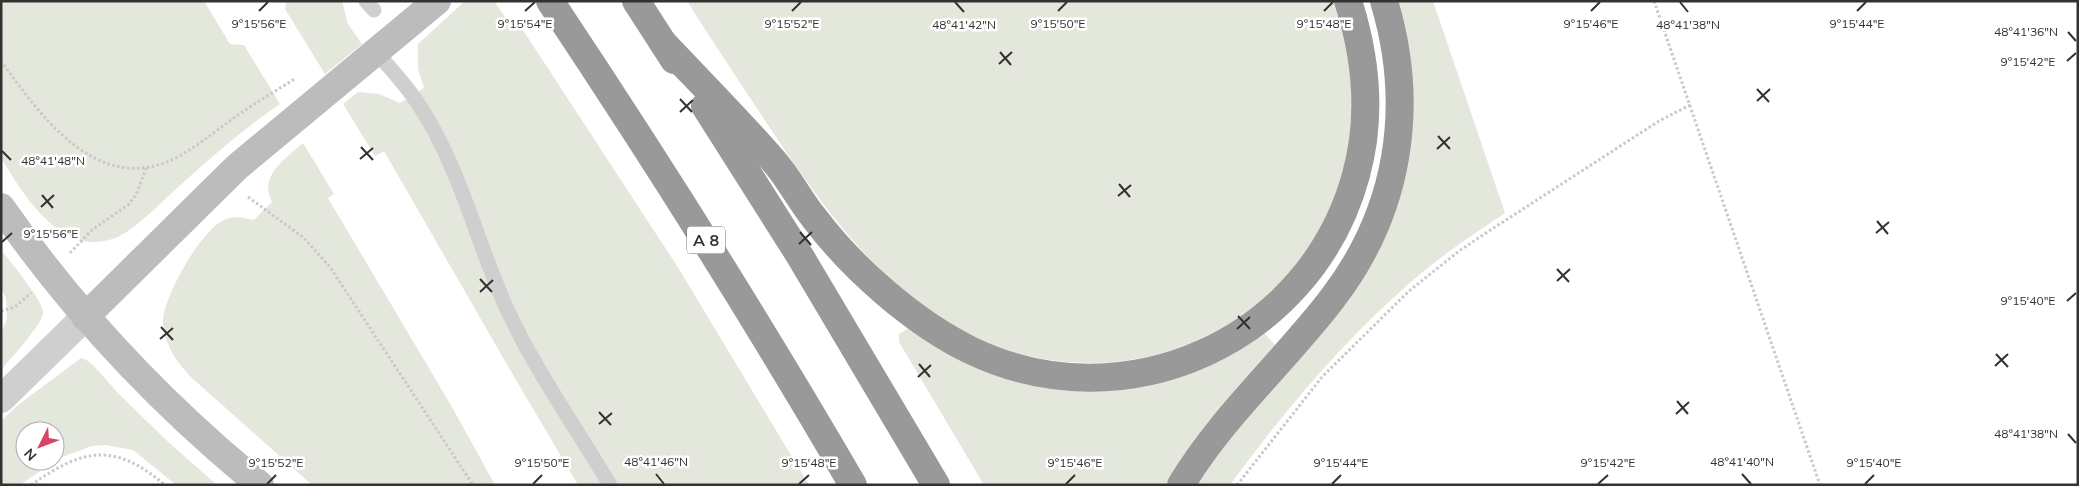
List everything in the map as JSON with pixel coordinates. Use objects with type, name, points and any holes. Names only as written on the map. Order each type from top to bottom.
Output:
[{"type":"highway","name":"A 8","points":[[550,1],[693,218],[775,351],[853,485]]},
{"type":"highway","points":[[636,1],[800,256],[936,485]]},
{"type":"highway","points":[[664,44],[773,160],[828,235],[876,283],[915,315],[951,340],[1000,362],[1047,374],[1097,378],[1134,374],[1169,367],[1202,355],[1224,344],[1244,332],[1286,297],[1318,259],[1347,204],[1363,145],[1366,104],[1363,65],[1348,1]]},
{"type":"highway","points":[[1181,485],[1214,435],[1332,298],[1363,251],[1375,225],[1394,166],[1399,137],[1401,103],[1396,49],[1384,1]]},
{"type":"main road","points":[[85,317],[226,177],[437,1]]},
{"type":"main road","points":[[1,207],[50,274],[85,317],[124,360],[192,427],[260,485]]},
{"type":"street","points":[[1,399],[85,317]]},
{"type":"lane","points":[[376,52],[411,94],[428,120],[459,186],[497,285],[516,328],[538,368],[610,485]]},
{"type":"path","points":[[1654,1],[1820,485]]},
{"type":"path","points":[[1,61],[40,112],[78,149],[108,164],[129,167],[147,166],[170,160],[182,154],[269,95]]},
{"type":"path","points":[[1237,485],[1322,378],[1409,291],[1489,230],[1659,121],[1690,105]]},
{"type":"path","points":[[1,311],[19,305],[92,230],[129,204],[138,190],[147,166]]},
{"type":"path","points":[[226,177],[263,209],[304,238],[330,266],[473,485]]},
{"type":"path","points":[[31,485],[71,461],[109,454],[121,456],[134,462],[166,485]]},
{"type":"shaded area","points":[[1,1],[204,1],[230,44],[244,45],[280,104],[252,124],[187,179],[148,216],[126,232],[115,238],[102,241],[77,240],[51,224],[39,212],[1,158]]},
{"type":"shaded area","points":[[286,1],[342,1],[348,24],[362,44],[325,74],[285,9]]},
{"type":"shaded area","points":[[465,1],[494,1],[514,30],[521,27],[679,269],[809,485],[578,485],[384,151],[375,156],[343,104],[358,92],[379,94],[400,103],[424,88],[418,69],[418,44]]},
{"type":"shaded area","points":[[687,1],[1333,1],[1344,40],[1351,81],[1352,121],[1346,162],[1324,222],[1289,273],[1245,313],[1194,342],[1137,359],[1078,363],[1017,353],[958,329],[930,311],[903,291],[856,244],[814,192]]},
{"type":"shaded area","points":[[1399,1],[1433,1],[1505,213],[1424,271],[1363,327],[1293,403],[1230,485],[1196,485],[1209,464],[1396,207],[1408,156],[1412,131],[1413,105],[1410,53]]},
{"type":"shaded area","points":[[303,143],[334,194],[328,198],[452,407],[495,485],[312,485],[193,379],[182,367],[169,347],[164,331],[164,312],[176,282],[195,250],[205,236],[224,220],[239,217],[254,220],[272,202],[269,184],[276,168]]},
{"type":"shaded area","points":[[1,250],[39,301],[43,314],[31,334],[1,370],[1,333],[7,319],[6,298],[1,288]]},
{"type":"shaded area","points":[[907,329],[914,331],[977,367],[1014,380],[1051,388],[1088,390],[1125,388],[1161,381],[1196,369],[1231,353],[1264,333],[1275,345],[1203,429],[1189,447],[1166,485],[984,485],[899,342],[899,334]]},
{"type":"shaded area","points":[[81,358],[93,365],[117,392],[166,440],[217,485],[176,485],[133,450],[105,445],[92,446],[65,456],[65,421],[15,421],[15,471],[40,471],[20,485],[1,485],[1,421],[18,405]]}]
